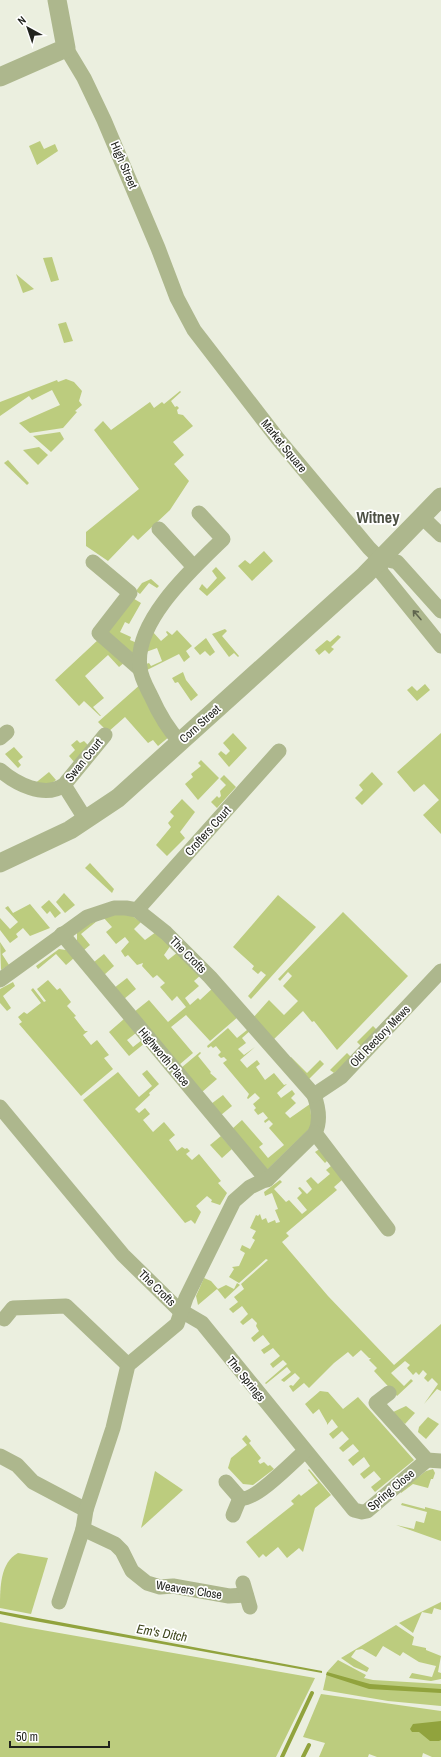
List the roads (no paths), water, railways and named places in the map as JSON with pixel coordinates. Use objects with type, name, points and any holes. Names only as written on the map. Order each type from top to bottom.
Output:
[{"type":"street","name":"High Street","points":[[57,0],[66,48],[84,78],[104,120],[149,226],[177,298],[194,330]]},
{"type":"street","points":[[0,77],[66,48]]},
{"type":"street","name":"Market Square","points":[[194,330],[290,454],[369,548],[380,558],[397,562],[441,611]]},
{"type":"street","name":"Corn Street","points":[[0,863],[70,830],[118,798],[365,575],[441,497]]},
{"type":"street","points":[[140,669],[142,646],[151,621],[178,585],[223,539],[199,513]]},
{"type":"street","points":[[421,516],[441,535]]},
{"type":"street","points":[[159,529],[194,567]]},
{"type":"street","points":[[380,558],[381,572],[441,646]]},
{"type":"street","points":[[93,562],[130,593],[99,633],[140,669],[160,718],[180,742]]},
{"type":"street","name":"Swan Court","points":[[0,770],[15,782],[32,789],[55,789],[64,785],[105,735]]},
{"type":"street","name":"Crofters Court","points":[[137,910],[279,751]]},
{"type":"street","name":"Swan Court","points":[[64,785],[86,820]]},
{"type":"street","points":[[0,980],[87,917],[105,910],[126,908],[137,910]]},
{"type":"street","name":"The Crofts","points":[[2,1115],[123,1255],[182,1311],[188,1293],[233,1204],[250,1187],[267,1180],[315,1132],[318,1124],[318,1112],[314,1095],[210,977],[166,933],[137,910]]},
{"type":"street","name":"Highworth Place","points":[[62,934],[267,1180]]},
{"type":"street","name":"Old Rectory Mews","points":[[314,1095],[341,1076],[441,971]]},
{"type":"street","points":[[315,1132],[388,1228]]},
{"type":"street","points":[[4,1319],[13,1308],[66,1306],[128,1365]]},
{"type":"street","points":[[59,1602],[83,1529],[86,1510],[113,1428],[128,1365],[175,1326],[182,1311]]},
{"type":"street","name":"The Springs","points":[[182,1311],[202,1323],[354,1510]]},
{"type":"street","name":"Spring Close","points":[[354,1510],[364,1512],[367,1511],[434,1460],[376,1403],[389,1393]]},
{"type":"street","points":[[226,1482],[240,1498],[245,1499],[256,1493],[305,1451]]},
{"type":"street","points":[[0,1456],[17,1465],[33,1482],[86,1510]]},
{"type":"street","points":[[233,1515],[240,1498]]},
{"type":"street","name":"Weavers Close","points":[[83,1529],[115,1544],[122,1551],[132,1571],[148,1583],[160,1587],[173,1586],[228,1596],[246,1595]]},
{"type":"waterway","points":[[282,1757],[312,1693]]},
{"type":"waterway","points":[[303,1757],[309,1745]]},
{"type":"district","name":"Witney","points":[[378,517]]},
{"type":"water label","name":"Em's Ditch","points":[[162,1633]]}]
